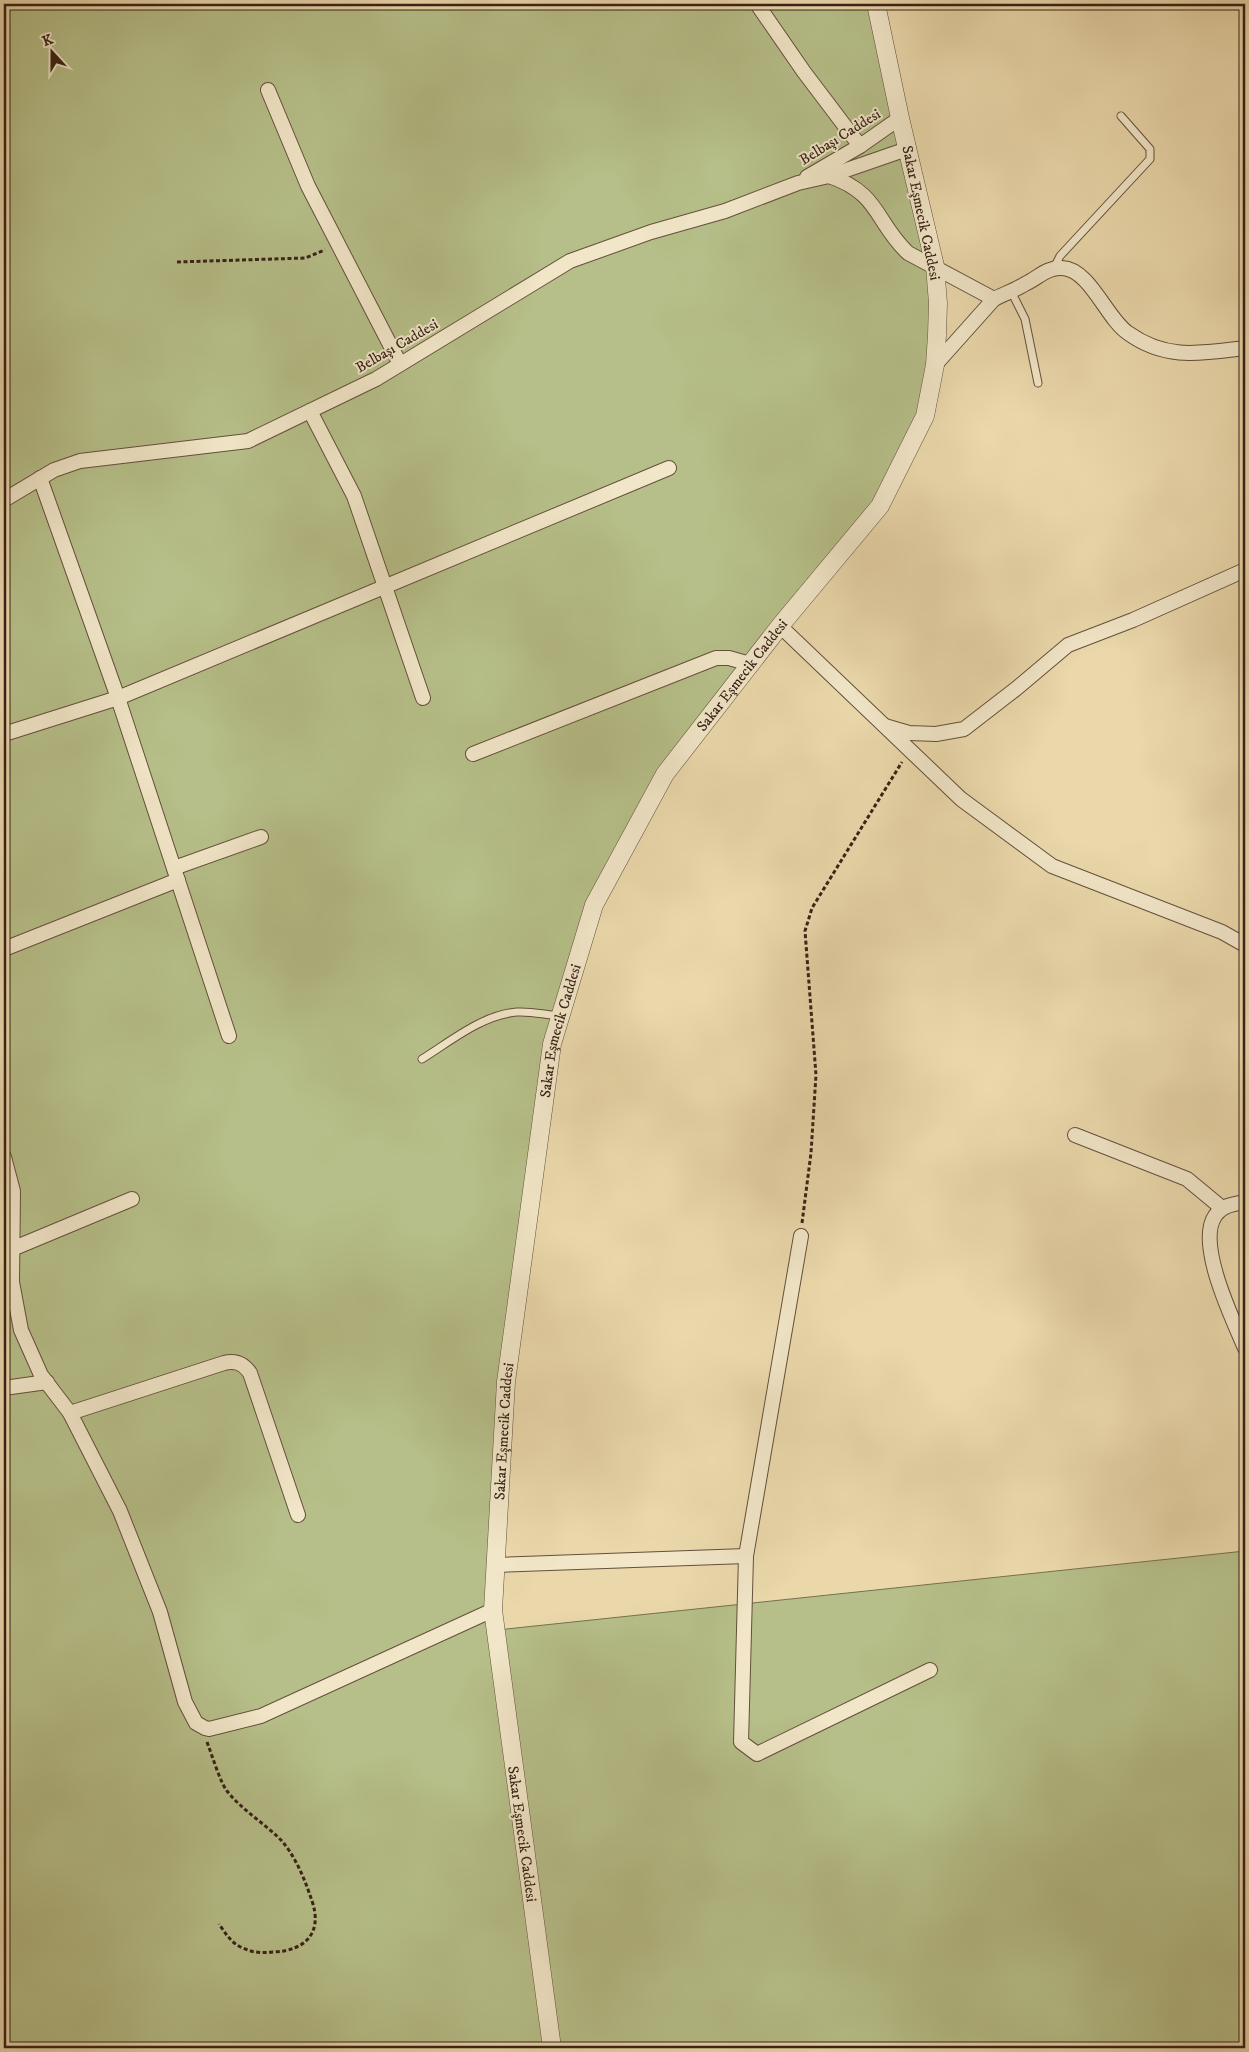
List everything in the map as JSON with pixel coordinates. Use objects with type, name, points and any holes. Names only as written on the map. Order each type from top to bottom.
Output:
[{"type":"street","points":[[757,4],[804,72],[860,146]]},
{"type":"street","name":"Sakar Eşmecik Caddesi","points":[[552,2048],[493,1610],[506,1382],[552,1044],[594,905],[665,774],[780,626],[880,506],[924,416],[935,365],[938,303],[935,266],[900,118],[876,4]]},
{"type":"street","points":[[268,90],[308,186],[400,364]]},
{"type":"street","name":"Belbaşı Caddesi","points":[[798,183],[860,146],[900,118]]},
{"type":"street","name":"Belbaşı Caddesi","points":[[4,500],[54,470],[80,461],[248,441],[376,379],[570,261],[650,232],[725,211],[798,183],[829,176],[907,149]]},
{"type":"street","points":[[829,176],[848,183],[866,196],[874,204],[898,243],[920,260],[935,266],[994,299]]},
{"type":"street","points":[[935,365],[994,299],[1027,284],[1044,271],[1054,268],[1073,270],[1086,280],[1116,322],[1138,340],[1165,350],[1191,355],[1245,348]]},
{"type":"street","points":[[310,411],[354,496],[423,698]]},
{"type":"street","points":[[4,734],[118,698],[669,468]]},
{"type":"street","points":[[40,478],[118,698],[229,1036]]},
{"type":"street","points":[[882,725],[909,733],[936,734],[964,729],[1068,645],[1133,620],[1245,570]]},
{"type":"street","points":[[780,626],[961,799],[1052,866],[1222,932],[1245,945]]},
{"type":"street","points":[[473,754],[716,658],[729,658],[750,664]]},
{"type":"street","points":[[4,948],[261,837]]},
{"type":"street","points":[[1075,1135],[1188,1179],[1222,1208]]},
{"type":"street","points":[[4,1157],[13,1191],[12,1282],[22,1330],[41,1375],[70,1414],[120,1511],[160,1612],[185,1702],[193,1718],[200,1726],[209,1729],[261,1716],[493,1610]]},
{"type":"street","points":[[12,1249],[132,1199]]},
{"type":"street","points":[[1245,1202],[1222,1208],[1210,1225],[1210,1248],[1223,1296],[1245,1348]]},
{"type":"street","points":[[801,1236],[746,1556],[741,1742],[758,1754],[930,1670]]},
{"type":"street","points":[[70,1414],[224,1363],[236,1362],[241,1364],[250,1373],[298,1514]]},
{"type":"street","points":[[4,1388],[47,1382]]},
{"type":"street","points":[[495,1565],[746,1556]]},
{"type":"lane","points":[[1054,268],[1060,256],[1150,159],[1150,149],[1121,116]]},
{"type":"lane","points":[[1011,291],[1025,319],[1038,384]]},
{"type":"lane","points":[[422,1058],[480,1023],[498,1016],[518,1012],[560,1016]]},
{"type":"path","points":[[177,262],[305,258],[338,245]]},
{"type":"path","points":[[801,1236],[811,1153],[816,1075],[805,931],[812,908],[909,750]]},
{"type":"path","points":[[200,1726],[226,1790],[282,1841],[301,1870],[313,1903],[316,1920],[313,1931],[306,1941],[297,1948],[280,1952],[258,1953],[242,1948],[229,1938],[219,1924]]},
{"type":"green space","points":[[4,4],[877,4],[935,279],[922,411],[893,476],[749,668],[633,835],[571,975],[518,1308],[497,1630],[1245,1551],[1245,2048],[4,2048]]}]
